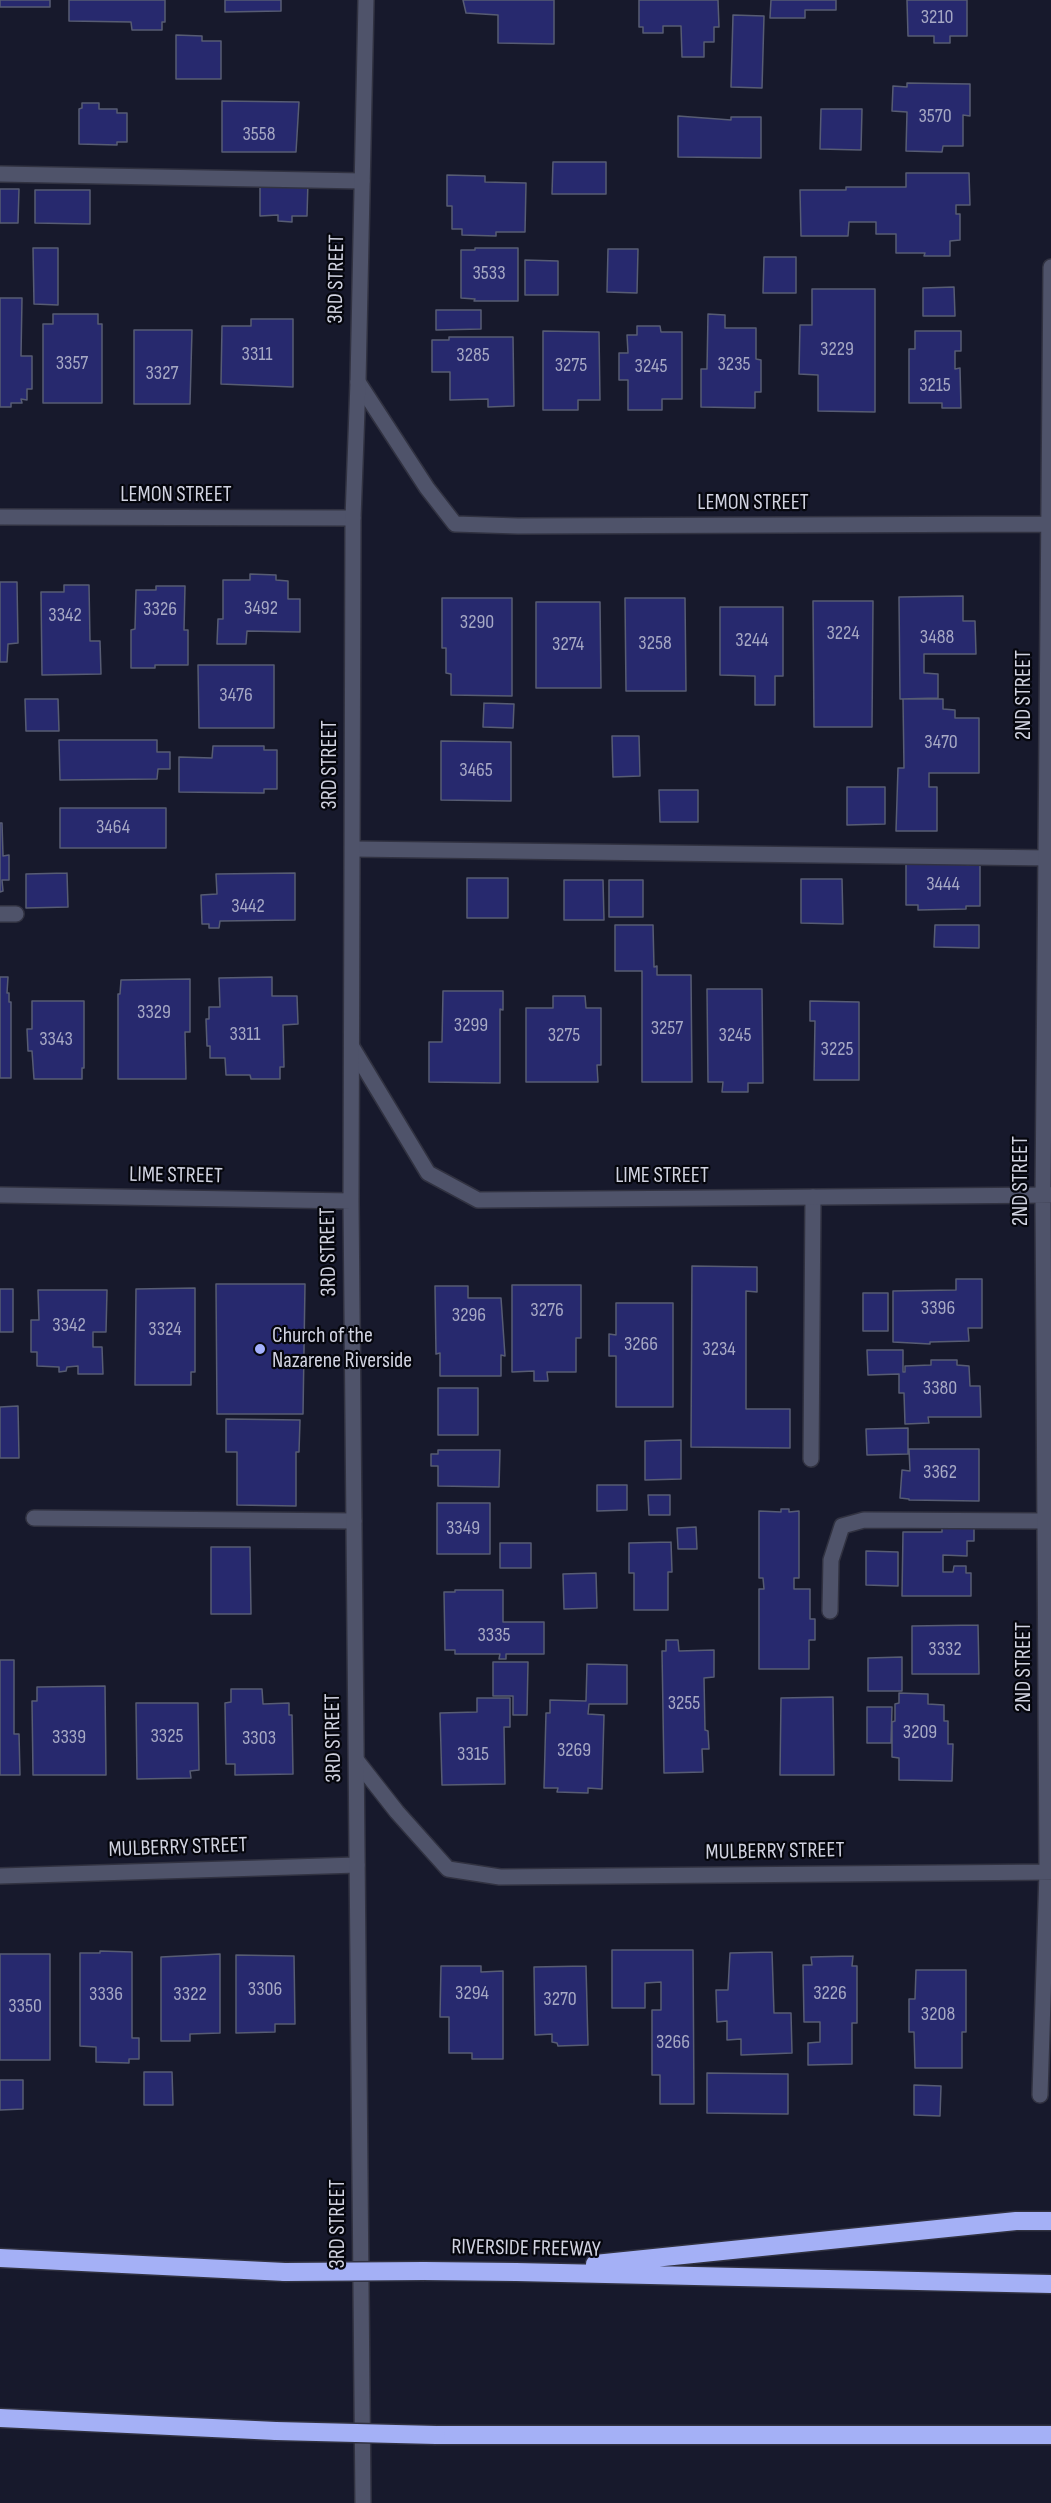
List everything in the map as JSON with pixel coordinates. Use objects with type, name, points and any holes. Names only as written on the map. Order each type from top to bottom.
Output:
[{"type":"highway","points":[[516,2272],[1016,2221],[1051,2221]]},
{"type":"highway","name":"RIVERSIDE FREEWAY","points":[[0,2258],[285,2272],[516,2272],[1051,2284]]},
{"type":"highway","points":[[0,2418],[276,2431],[436,2435],[1051,2435]]},
{"type":"street","name":"3RD STREET","points":[[363,2503],[351,1201],[352,518],[358,382],[366,0]]},
{"type":"street","points":[[0,174],[362,181]]},
{"type":"street","name":"2ND STREET","points":[[1040,2095],[1049,1872],[1047,1196],[1051,267]]},
{"type":"street","name":"LEMON STREET","points":[[358,382],[427,488],[455,524],[542,526],[1049,524]]},
{"type":"street","name":"LEMON STREET","points":[[0,517],[352,518]]},
{"type":"street","points":[[353,849],[1048,858]]},
{"type":"street","points":[[0,914],[16,914]]},
{"type":"street","name":"LIME STREET","points":[[352,1047],[428,1173],[478,1200],[1047,1196]]},
{"type":"street","name":"LIME STREET","points":[[0,1195],[351,1201]]},
{"type":"street","points":[[811,1459],[813,1197]]},
{"type":"street","points":[[34,1518],[354,1521]]},
{"type":"street","points":[[830,1611],[831,1560],[842,1526],[874,1520],[1047,1529]]},
{"type":"street","name":"MULBERRY STREET","points":[[357,1761],[397,1812],[448,1869],[500,1877],[1049,1872]]},
{"type":"street","name":"MULBERRY STREET","points":[[0,1876],[357,1866]]},
{"type":"building","points":[[0,0],[50,0],[50,7],[0,7]]},
{"type":"building","points":[[69,0],[165,0],[165,22],[162,22],[162,30],[132,30],[131,22],[69,21]]},
{"type":"building","points":[[225,0],[281,0],[281,11],[225,12]]},
{"type":"building","points":[[463,0],[554,0],[554,44],[498,43],[498,15],[466,13]]},
{"type":"building","points":[[639,0],[718,0],[719,27],[714,27],[714,42],[704,42],[704,57],[682,57],[681,26],[663,26],[663,33],[643,33],[643,27],[639,27]]},
{"type":"building","points":[[771,0],[836,0],[836,10],[805,10],[805,18],[770,18]]},
{"type":"building","points":[[907,0],[967,0],[967,36],[950,36],[950,43],[934,43],[934,36],[908,36]]},
{"type":"building","points":[[733,15],[764,16],[762,88],[731,87]]},
{"type":"building","points":[[176,35],[202,36],[202,41],[221,41],[221,79],[176,79]]},
{"type":"building","points":[[907,83],[970,84],[970,116],[963,115],[963,146],[943,146],[942,152],[906,151],[907,112],[892,111],[893,86],[907,87]]},
{"type":"building","points":[[222,101],[299,102],[296,152],[222,152]]},
{"type":"building","points":[[82,103],[99,103],[99,109],[117,109],[117,113],[127,113],[127,142],[117,142],[117,145],[79,144],[79,109],[82,108]]},
{"type":"building","points":[[821,109],[862,109],[861,150],[820,149]]},
{"type":"building","points":[[678,116],[731,120],[731,117],[761,117],[761,158],[678,157]]},
{"type":"building","points":[[553,162],[606,162],[606,194],[552,194]]},
{"type":"building","points":[[906,173],[969,173],[970,205],[956,205],[956,214],[960,214],[960,240],[950,241],[950,256],[896,253],[896,234],[876,234],[876,222],[849,222],[848,236],[801,236],[800,190],[906,187]]},
{"type":"building","points":[[447,175],[485,176],[485,182],[526,183],[525,232],[496,232],[496,236],[462,235],[462,229],[452,229],[452,206],[447,206]]},
{"type":"building","points":[[260,180],[308,181],[307,216],[292,216],[292,222],[278,221],[278,215],[260,216]]},
{"type":"building","points":[[0,189],[19,189],[18,223],[0,223]]},
{"type":"building","points":[[35,190],[90,190],[90,224],[35,223]]},
{"type":"building","points":[[33,248],[58,248],[58,305],[34,304]]},
{"type":"building","points":[[475,248],[518,248],[518,301],[474,301],[475,299],[461,298],[461,250],[475,250]]},
{"type":"building","points":[[608,249],[638,249],[637,293],[607,292]]},
{"type":"building","points":[[764,257],[796,257],[796,293],[763,293]]},
{"type":"building","points":[[525,260],[558,261],[558,295],[525,295]]},
{"type":"building","points":[[954,287],[955,316],[923,316],[923,288]]},
{"type":"building","points":[[812,289],[875,289],[875,412],[818,411],[818,375],[799,374],[800,325],[812,325]]},
{"type":"building","points":[[0,298],[22,298],[21,356],[32,356],[32,389],[27,389],[27,400],[21,399],[22,403],[11,403],[11,407],[0,407]]},
{"type":"building","points":[[436,310],[481,310],[481,329],[436,330]]},
{"type":"building","points":[[53,314],[98,314],[98,324],[102,324],[102,403],[43,403],[43,324],[53,324]]},
{"type":"building","points":[[708,314],[725,315],[725,328],[756,328],[756,359],[761,360],[761,392],[755,392],[755,408],[701,407],[701,369],[707,369]]},
{"type":"building","points":[[251,319],[293,319],[293,387],[221,384],[222,326],[251,326]]},
{"type":"building","points":[[637,326],[660,326],[661,332],[682,332],[682,399],[662,399],[662,410],[628,410],[628,380],[619,380],[619,353],[628,353],[627,335],[637,335]]},
{"type":"building","points":[[134,330],[192,330],[190,404],[134,404]]},
{"type":"building","points":[[543,331],[599,332],[600,400],[578,400],[578,410],[543,410]]},
{"type":"building","points":[[915,331],[961,331],[961,351],[955,351],[955,369],[960,368],[961,408],[942,408],[942,403],[909,403],[909,349],[915,349]]},
{"type":"building","points":[[449,337],[513,337],[514,406],[488,407],[488,399],[450,400],[450,372],[432,372],[432,340],[449,340]]},
{"type":"building","points":[[250,574],[276,575],[276,580],[288,581],[288,599],[300,599],[300,632],[247,631],[246,644],[217,644],[218,619],[223,619],[223,580],[250,580]]},
{"type":"building","points":[[0,582],[17,582],[18,643],[8,644],[7,662],[0,662]]},
{"type":"building","points":[[64,585],[89,585],[90,641],[100,641],[101,674],[42,675],[41,592],[64,592]]},
{"type":"building","points":[[156,586],[185,586],[184,630],[188,630],[188,665],[131,668],[131,630],[135,629],[136,590],[156,590]]},
{"type":"building","points":[[963,596],[963,621],[975,621],[976,654],[924,654],[924,673],[938,674],[938,698],[900,699],[899,597]]},
{"type":"building","points":[[442,598],[512,598],[512,696],[451,695],[451,674],[446,673],[446,648],[442,648]]},
{"type":"building","points":[[625,598],[685,598],[686,691],[626,691]]},
{"type":"building","points":[[813,601],[873,601],[872,727],[814,727]]},
{"type":"building","points":[[536,602],[600,602],[601,688],[536,688]]},
{"type":"building","points":[[720,607],[783,607],[783,676],[775,676],[775,705],[755,705],[755,676],[720,675]]},
{"type":"building","points":[[198,665],[274,665],[274,728],[199,728]]},
{"type":"building","points":[[25,699],[58,699],[59,731],[26,731]]},
{"type":"building","points":[[903,699],[943,699],[943,709],[955,710],[955,718],[979,718],[979,773],[929,773],[929,787],[937,787],[937,831],[896,831],[898,768],[904,768]]},
{"type":"building","points":[[484,703],[514,704],[513,728],[483,727]]},
{"type":"building","points":[[612,736],[639,736],[640,776],[613,777]]},
{"type":"building","points":[[59,740],[157,740],[157,752],[170,752],[170,769],[158,769],[157,779],[60,780]]},
{"type":"building","points":[[441,741],[511,742],[511,801],[441,800]]},
{"type":"building","points":[[213,746],[264,746],[264,750],[277,750],[277,789],[264,789],[264,793],[179,792],[179,757],[212,758]]},
{"type":"building","points":[[847,787],[885,787],[885,824],[847,825]]},
{"type":"building","points":[[659,790],[698,790],[698,822],[660,822]]},
{"type":"building","points":[[60,808],[166,808],[166,848],[60,848]]},
{"type":"building","points":[[0,823],[2,823],[3,856],[9,855],[9,880],[2,880],[3,891],[0,892]]},
{"type":"building","points":[[967,859],[967,865],[980,864],[980,906],[966,906],[966,909],[918,910],[918,905],[906,905],[906,864]]},
{"type":"building","points":[[67,873],[68,907],[26,908],[26,874]]},
{"type":"building","points":[[295,873],[295,920],[220,921],[219,928],[209,928],[209,924],[202,924],[201,895],[217,894],[216,874]]},
{"type":"building","points":[[467,878],[508,878],[508,918],[467,918]]},
{"type":"building","points":[[801,879],[842,879],[843,924],[801,923]]},
{"type":"building","points":[[564,880],[603,880],[604,920],[564,920]]},
{"type":"building","points":[[609,880],[643,880],[643,917],[609,917]]},
{"type":"building","points":[[615,925],[653,925],[654,967],[657,966],[657,975],[691,975],[692,1082],[642,1082],[642,971],[615,971]]},
{"type":"building","points":[[935,925],[979,925],[979,948],[934,947]]},
{"type":"building","points":[[0,977],[8,977],[7,993],[9,993],[9,1002],[11,1002],[11,1078],[0,1078]]},
{"type":"building","points":[[272,977],[272,996],[297,996],[298,1024],[283,1025],[284,1067],[280,1067],[280,1079],[251,1079],[250,1075],[226,1075],[225,1058],[210,1058],[210,1046],[207,1046],[206,1019],[209,1019],[209,1007],[220,1007],[219,978]]},
{"type":"building","points":[[190,979],[190,1032],[185,1032],[186,1079],[118,1079],[118,994],[120,994],[121,980]]},
{"type":"building","points":[[707,989],[762,989],[763,1083],[748,1083],[748,1092],[722,1092],[723,1082],[708,1082]]},
{"type":"building","points":[[443,991],[503,991],[503,1010],[500,1009],[500,1083],[429,1082],[429,1042],[442,1042]]},
{"type":"building","points":[[553,996],[585,996],[586,1008],[601,1008],[601,1065],[597,1065],[598,1082],[526,1082],[526,1008],[553,1008]]},
{"type":"building","points":[[32,1001],[84,1001],[82,1079],[34,1079],[32,1051],[28,1051],[27,1029],[32,1029]]},
{"type":"building","points":[[810,1001],[859,1002],[859,1080],[814,1080],[815,1021],[810,1021]]},
{"type":"building","points":[[692,1266],[757,1267],[757,1292],[746,1291],[746,1409],[790,1409],[790,1448],[691,1447]]},
{"type":"building","points":[[956,1279],[982,1279],[982,1328],[968,1328],[969,1341],[930,1342],[930,1344],[893,1342],[893,1291],[956,1290]]},
{"type":"building","name":"Church of the Nazarene Riverside","points":[[216,1284],[305,1284],[303,1414],[217,1414]]},
{"type":"building","points":[[512,1285],[581,1285],[581,1338],[576,1338],[576,1372],[547,1372],[548,1381],[534,1381],[534,1371],[512,1372]]},
{"type":"building","points":[[435,1286],[468,1286],[468,1298],[501,1298],[505,1356],[501,1355],[501,1376],[440,1376],[440,1353],[436,1354]]},
{"type":"building","points":[[195,1288],[195,1372],[191,1372],[191,1385],[135,1385],[136,1289]]},
{"type":"building","points":[[0,1289],[13,1289],[13,1332],[0,1332]]},
{"type":"building","points":[[38,1290],[107,1290],[106,1332],[93,1332],[93,1347],[102,1347],[103,1374],[78,1374],[78,1366],[67,1367],[66,1371],[59,1372],[59,1367],[37,1366],[37,1352],[31,1352],[31,1320],[39,1320]]},
{"type":"building","points":[[863,1293],[888,1293],[888,1331],[863,1331]]},
{"type":"building","points":[[616,1303],[673,1303],[673,1407],[616,1407],[616,1356],[609,1356],[609,1334],[616,1335]]},
{"type":"building","points":[[867,1350],[903,1350],[903,1372],[905,1372],[905,1366],[931,1365],[931,1360],[957,1360],[957,1365],[969,1366],[970,1386],[980,1386],[981,1417],[928,1417],[929,1423],[905,1424],[904,1393],[899,1393],[899,1374],[868,1375]]},
{"type":"building","points":[[438,1388],[478,1388],[478,1435],[438,1435]]},
{"type":"building","points":[[18,1406],[19,1458],[0,1458],[0,1407]]},
{"type":"building","points":[[226,1419],[300,1420],[299,1452],[296,1452],[296,1506],[237,1505],[237,1452],[226,1452]]},
{"type":"building","points":[[908,1428],[908,1454],[867,1455],[866,1429]]},
{"type":"building","points":[[681,1440],[681,1479],[645,1480],[645,1441]]},
{"type":"building","points":[[909,1449],[979,1449],[979,1501],[900,1498],[902,1470],[910,1471]]},
{"type":"building","points":[[438,1450],[500,1450],[499,1487],[438,1486],[438,1466],[431,1466],[431,1454],[438,1454]]},
{"type":"building","points":[[597,1485],[627,1485],[627,1510],[597,1511]]},
{"type":"building","points":[[648,1495],[670,1495],[670,1515],[649,1515]]},
{"type":"building","points":[[437,1503],[490,1503],[490,1554],[437,1554]]},
{"type":"building","points":[[781,1509],[789,1509],[789,1512],[799,1511],[799,1578],[794,1578],[794,1589],[810,1589],[810,1619],[815,1619],[815,1640],[809,1640],[809,1669],[759,1669],[759,1589],[764,1589],[763,1578],[759,1578],[759,1511],[781,1512]]},
{"type":"building","points":[[696,1527],[697,1549],[678,1549],[677,1528]]},
{"type":"building","points":[[942,1528],[974,1528],[974,1541],[967,1541],[967,1556],[943,1555],[943,1572],[953,1572],[954,1566],[966,1566],[966,1573],[971,1573],[971,1596],[902,1596],[903,1532],[942,1532]]},
{"type":"building","points":[[671,1542],[672,1572],[668,1572],[668,1610],[634,1610],[634,1573],[629,1573],[629,1543]]},
{"type":"building","points":[[500,1543],[531,1543],[531,1568],[500,1568]]},
{"type":"building","points":[[211,1547],[250,1547],[251,1614],[211,1614]]},
{"type":"building","points":[[866,1551],[898,1552],[898,1586],[866,1585]]},
{"type":"building","points":[[596,1573],[597,1608],[564,1609],[563,1574]]},
{"type":"building","points":[[455,1590],[503,1590],[503,1622],[544,1622],[544,1654],[506,1654],[506,1659],[499,1659],[500,1654],[455,1654],[455,1650],[445,1650],[444,1592],[455,1592]]},
{"type":"building","points":[[978,1625],[979,1674],[912,1674],[912,1626]]},
{"type":"building","points":[[666,1640],[678,1640],[679,1651],[714,1650],[714,1677],[704,1678],[705,1730],[708,1731],[709,1749],[702,1749],[703,1772],[664,1773],[662,1651],[666,1651]]},
{"type":"building","points":[[902,1657],[902,1691],[868,1691],[868,1658]]},
{"type":"building","points":[[0,1660],[14,1660],[14,1734],[19,1734],[20,1775],[0,1775]]},
{"type":"building","points":[[493,1662],[528,1662],[527,1715],[513,1715],[513,1696],[493,1696]]},
{"type":"building","points":[[587,1664],[627,1665],[627,1704],[589,1704],[588,1714],[604,1715],[602,1789],[588,1788],[588,1793],[557,1792],[558,1788],[544,1788],[546,1713],[550,1713],[550,1700],[586,1701]]},
{"type":"building","points":[[105,1686],[106,1775],[33,1775],[32,1701],[37,1701],[37,1687]]},
{"type":"building","points":[[231,1689],[262,1689],[263,1704],[289,1703],[289,1715],[292,1715],[293,1774],[235,1775],[235,1764],[226,1764],[225,1703],[231,1702]]},
{"type":"building","points":[[899,1693],[928,1694],[928,1704],[944,1705],[944,1721],[948,1721],[948,1744],[953,1744],[952,1781],[899,1780],[899,1758],[892,1757],[892,1722],[895,1721],[895,1704],[899,1703]]},
{"type":"building","points":[[833,1697],[834,1775],[780,1775],[781,1698]]},
{"type":"building","points":[[477,1698],[510,1698],[510,1727],[504,1727],[505,1784],[442,1785],[440,1713],[477,1712]]},
{"type":"building","points":[[136,1703],[198,1703],[199,1770],[190,1771],[191,1778],[137,1779]]},
{"type":"building","points":[[867,1707],[892,1707],[891,1743],[867,1743]]},
{"type":"building","points":[[612,1950],[693,1950],[694,2104],[660,2104],[660,2075],[652,2075],[652,2010],[661,2010],[661,1982],[645,1983],[645,2008],[612,2008]]},
{"type":"building","points":[[100,1951],[132,1952],[132,2038],[139,2038],[139,2059],[129,2059],[129,2063],[96,2062],[96,2047],[80,2046],[80,1953],[100,1953]]},
{"type":"building","points":[[772,1952],[774,2013],[791,2013],[792,2053],[741,2055],[741,2039],[727,2040],[727,2021],[717,2022],[716,1990],[728,1990],[730,1953]]},
{"type":"building","points":[[0,1954],[50,1954],[50,2060],[0,2060]]},
{"type":"building","points":[[220,1954],[220,2033],[190,2034],[190,2041],[161,2041],[161,1957]]},
{"type":"building","points":[[236,1955],[294,1956],[295,2024],[275,2024],[275,2032],[236,2033]]},
{"type":"building","points":[[853,1956],[852,1966],[857,1966],[857,2023],[852,2023],[852,2064],[808,2065],[808,2043],[820,2042],[820,2022],[804,2022],[803,1965],[812,1965],[811,1957]]},
{"type":"building","points":[[441,1966],[481,1966],[481,1972],[503,1971],[503,2059],[472,2059],[472,2053],[449,2053],[449,2017],[440,2017]]},
{"type":"building","points":[[586,1966],[588,2045],[558,2046],[557,2043],[552,2042],[552,2034],[535,2035],[534,1967]]},
{"type":"building","points":[[916,1970],[966,1970],[966,2032],[962,2032],[962,2068],[915,2068],[914,2032],[909,2032],[909,1999],[915,1999]]},
{"type":"building","points":[[144,2072],[172,2072],[173,2105],[144,2105]]},
{"type":"building","points":[[707,2073],[788,2074],[788,2114],[707,2113]]},
{"type":"building","points":[[0,2080],[23,2080],[23,2109],[0,2110]]},
{"type":"building","points":[[914,2085],[941,2086],[940,2116],[914,2115]]},
{"type":"place","name":"Church of the Nazarene Riverside","points":[[260,1349]]}]
